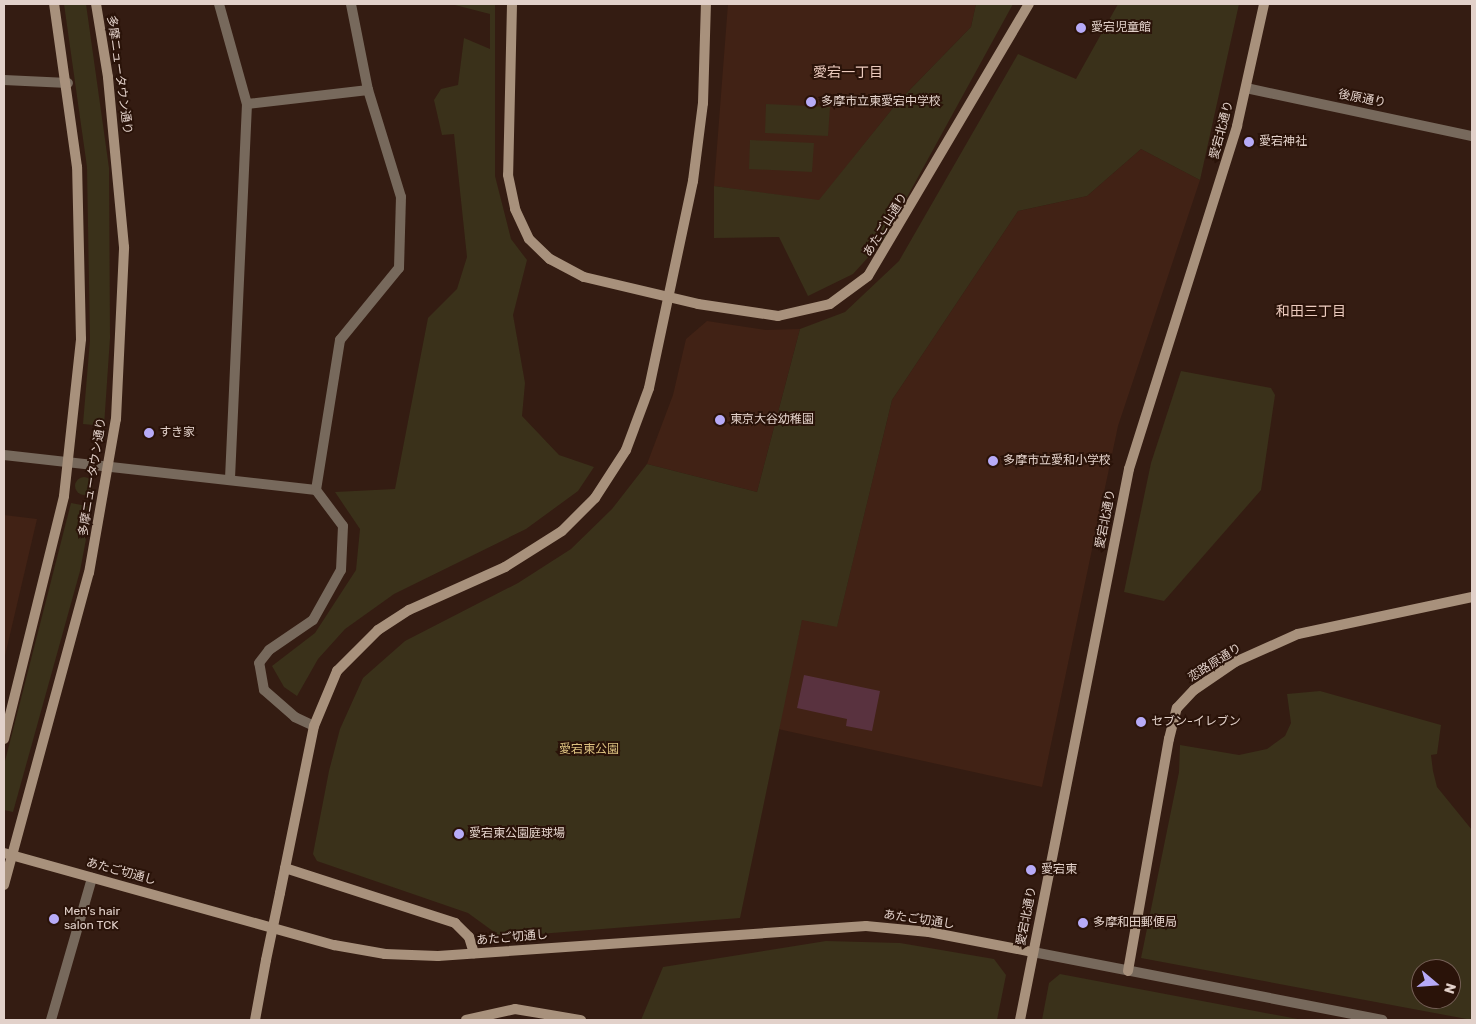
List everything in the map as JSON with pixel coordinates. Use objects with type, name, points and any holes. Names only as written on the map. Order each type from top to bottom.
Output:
[{"type":"street","name":"多摩ニュータウン通り","points":[[4,739],[45,585],[70,462],[81,339],[82,251],[68,83],[54,4]]},
{"type":"street","name":"多摩ニュータウン通り","points":[[4,885],[8,854],[90,573],[110,466],[124,247],[109,86],[96,4]]},
{"type":"street","points":[[219,4],[247,104],[230,480]]},
{"type":"street","points":[[314,726],[295,717],[264,690],[258,671],[268,650],[313,620],[341,570],[343,526],[316,490],[340,340],[399,268],[401,197],[368,90],[351,4]]},
{"type":"street","name":"あたご山通り","points":[[512,4],[508,175],[515,209],[529,239],[550,259],[584,277],[670,298],[778,316],[814,310],[852,290],[868,276],[893,240],[1030,4]]},
{"type":"street","points":[[255,1020],[314,726],[337,671],[378,630],[409,610],[539,548],[595,498],[626,450],[640,419],[670,298],[693,181],[703,103],[706,4]]},
{"type":"street","name":"愛宕北通り","points":[[1020,1020],[1140,424],[1219,187],[1246,88],[1264,4]]},
{"type":"street","points":[[4,80],[68,83]]},
{"type":"street","name":"後原通り","points":[[1246,88],[1472,136]]},
{"type":"street","points":[[247,104],[368,90]]},
{"type":"street","points":[[4,455],[316,490]]},
{"type":"street","name":"恋路原通り","points":[[1128,971],[1168,739],[1177,708],[1194,690],[1235,662],[1298,634],[1472,597]]},
{"type":"street","name":"あたご切通し","points":[[8,854],[334,945],[385,954],[474,953],[866,926],[929,932],[1033,952]]},
{"type":"street","points":[[285,868],[455,923],[469,937],[474,953]]},
{"type":"street","points":[[51,1020],[92,878]]},
{"type":"street","points":[[1033,952],[1382,1020]]},
{"type":"street","points":[[466,1020],[515,1009],[581,1020]]},
{"type":"shaded area","name":"多摩市立東愛宕中学校","points":[[728,4],[976,4],[971,27],[897,103],[819,201],[714,186]]},
{"type":"shaded area","name":"多摩市立愛和小学校","points":[[1141,149],[1200,180],[1118,426],[1042,787],[778,729],[802,619],[837,626],[892,400],[1018,211],[1087,196]]},
{"type":"shaded area","name":"東京大谷幼稚園","points":[[707,321],[766,330],[800,329],[757,492],[647,464],[673,395],[686,339]]},
{"type":"shaded area","points":[[4,515],[37,519],[4,660]]},
{"type":"shaded area","points":[[804,675],[880,691],[872,731],[846,726],[847,719],[797,708]]},
{"type":"green space","points":[[64,4],[86,4],[109,168],[110,338],[104,426],[83,424],[90,340],[87,167]]},
{"type":"green space","points":[[451,4],[495,4],[495,176],[511,239],[527,260],[513,315],[525,383],[522,416],[559,455],[594,467],[578,491],[526,529],[394,594],[345,629],[318,659],[297,696],[284,687],[272,666],[315,633],[356,570],[360,529],[335,492],[395,489],[428,318],[457,289],[467,257],[454,134],[442,135],[434,100],[441,89],[458,85],[464,38],[490,49],[490,14]]},
{"type":"green space","points":[[976,4],[1013,4],[883,241],[853,274],[808,296],[779,237],[714,238],[714,186],[819,200],[897,103],[971,27]]},
{"type":"green space","name":"愛宕東公園","points":[[1118,4],[1239,4],[1200,180],[1141,149],[1087,196],[1018,211],[892,400],[837,627],[802,620],[740,918],[501,937],[468,913],[317,861],[313,854],[329,771],[340,729],[363,678],[405,641],[518,583],[571,549],[612,509],[647,464],[757,492],[800,329],[845,312],[899,261],[1018,54],[1076,79]]},
{"type":"green space","points":[[766,104],[830,107],[828,136],[765,133]]},
{"type":"green space","points":[[750,140],[814,143],[812,172],[749,169]]},
{"type":"green space","points":[[1181,371],[1271,388],[1275,395],[1261,490],[1164,601],[1124,592],[1151,463]]},
{"type":"green space","points":[[80,477],[88,477],[93,482],[91,493],[80,495],[75,490],[75,482]]},
{"type":"green space","points":[[71,503],[92,507],[80,571],[13,812],[4,810],[4,765]]},
{"type":"green space","points":[[1320,691],[1441,725],[1437,754],[1431,755],[1437,787],[1472,830],[1472,1020],[1413,1009],[1461,1009],[1461,959],[1411,959],[1411,1009],[1141,958],[1179,772],[1180,745],[1239,755],[1267,749],[1285,736],[1291,723],[1287,694]]},
{"type":"green space","points":[[826,941],[900,943],[994,959],[1006,975],[997,1020],[641,1020],[663,967]]},
{"type":"green space","points":[[1060,974],[1303,1020],[1042,1020],[1049,983]]},
{"type":"place","name":"愛宕児童館","points":[[1081,28]]},
{"type":"place","name":"多摩市立東愛宕中学校","points":[[811,102]]},
{"type":"place","name":"愛宕神社","points":[[1249,142]]},
{"type":"place","name":"東京大谷幼稚園","points":[[720,420]]},
{"type":"place","name":"すき家","points":[[149,433]]},
{"type":"place","name":"多摩市立愛和小学校","points":[[993,461]]},
{"type":"place","name":"セブン-イレブン","points":[[1141,722]]},
{"type":"place","name":"愛宕東公園庭球場","points":[[459,834]]},
{"type":"place","name":"愛宕東","points":[[1031,870]]},
{"type":"place","name":"Men's hair salon TCK","points":[[54,919]]},
{"type":"place","name":"多摩和田郵便局","points":[[1083,923]]},
{"type":"district","name":"愛宕一丁目","points":[[848,73]]},
{"type":"district","name":"和田三丁目","points":[[1311,312]]}]
